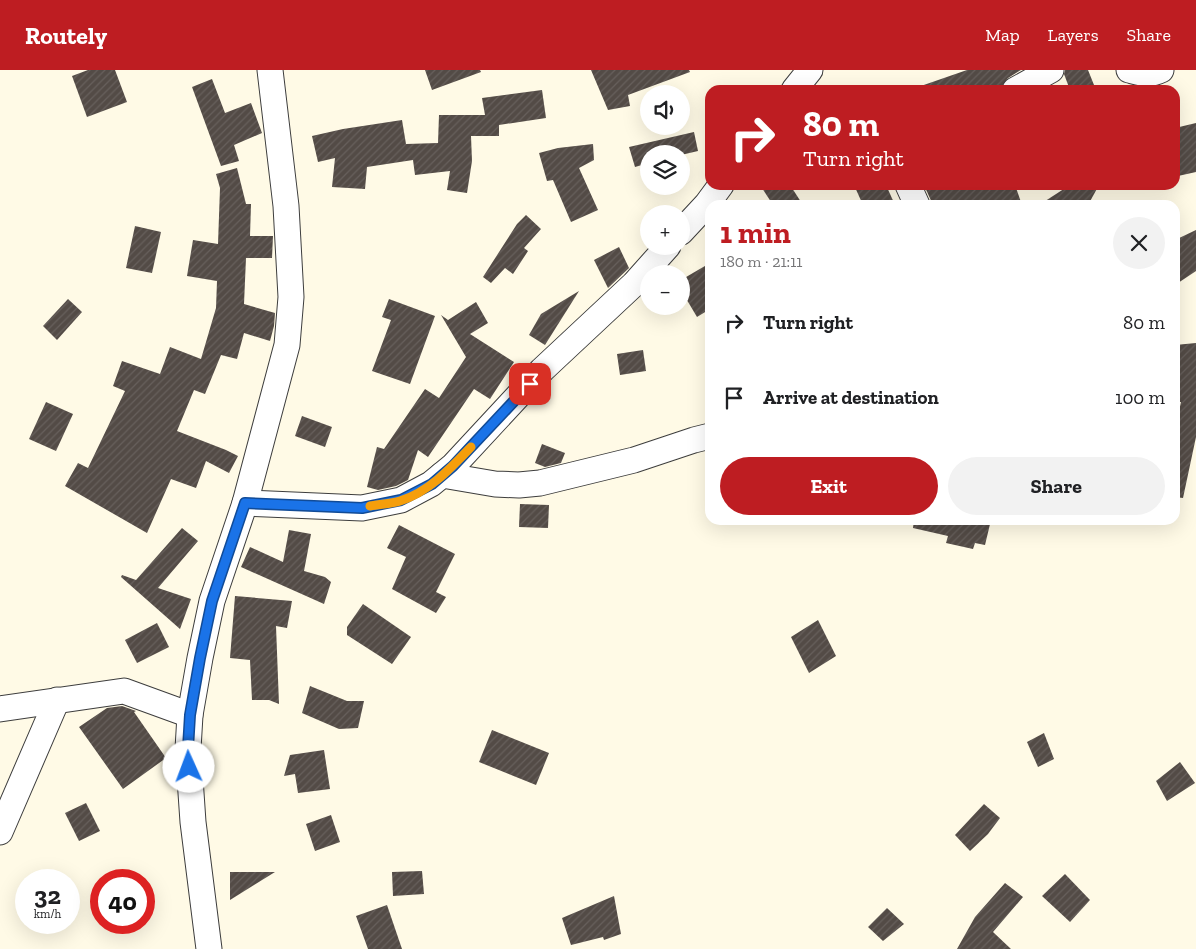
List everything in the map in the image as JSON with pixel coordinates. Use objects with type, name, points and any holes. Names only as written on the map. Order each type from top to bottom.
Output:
[{"type":"street","points":[[210,949],[193,822],[188,748],[190,715],[212,601],[245,503],[287,345],[291,297],[286,206],[270,70]]},
{"type":"street","points":[[798,85],[810,70]]},
{"type":"street","points":[[1024,85],[1051,70]]},
{"type":"street","points":[[1129,70],[1146,74],[1161,70]]},
{"type":"street","points":[[690,222],[705,206]]},
{"type":"street","points":[[245,503],[362,508],[401,500],[432,484],[453,466],[542,370],[634,284],[660,255]]},
{"type":"street","points":[[442,475],[495,484],[519,485],[540,483],[634,460],[705,437]]},
{"type":"street","points":[[0,709],[124,691],[190,715]]},
{"type":"street","points":[[0,832],[58,700]]},
{"type":"building","points":[[88,70],[115,70],[127,102],[87,117],[72,76]]},
{"type":"building","points":[[425,70],[480,70],[481,72],[432,90]]},
{"type":"building","points":[[591,70],[689,70],[690,72],[655,85],[640,85],[640,91],[628,95],[630,106],[608,110]]},
{"type":"building","points":[[967,70],[1021,70],[1008,78],[1003,85],[924,85]]},
{"type":"building","points":[[1065,70],[1088,70],[1094,85],[1068,85],[1064,74]]},
{"type":"building","points":[[212,79],[225,113],[251,103],[262,133],[234,145],[239,161],[221,166],[192,87]]},
{"type":"building","points":[[542,90],[546,118],[499,125],[499,136],[471,136],[472,161],[467,193],[447,190],[450,171],[415,175],[413,160],[367,167],[365,189],[332,187],[335,158],[318,162],[312,136],[402,120],[406,144],[438,143],[439,115],[485,115],[482,98]]},
{"type":"building","points":[[1196,123],[1196,172],[1180,176],[1180,127]]},
{"type":"building","points":[[694,132],[698,151],[690,153],[690,145],[640,145],[640,166],[635,167],[629,147],[681,135],[690,135],[690,133]]},
{"type":"building","points":[[593,144],[594,160],[579,168],[598,210],[571,222],[553,180],[547,181],[539,153],[558,148]]},
{"type":"building","points":[[237,168],[246,204],[251,204],[250,236],[273,236],[272,258],[246,258],[244,304],[275,313],[274,326],[270,341],[244,333],[237,359],[221,355],[205,394],[194,390],[177,431],[238,456],[229,473],[206,461],[196,488],[171,479],[147,533],[65,486],[78,463],[88,468],[125,391],[113,386],[122,361],[160,374],[170,347],[201,359],[216,308],[217,281],[187,276],[193,240],[218,244],[220,188],[216,174]]},
{"type":"building","points":[[763,190],[793,190],[800,200],[770,200]]},
{"type":"building","points":[[856,190],[888,190],[893,200],[861,200]]},
{"type":"building","points":[[926,190],[1017,190],[1020,200],[931,200]]},
{"type":"building","points":[[1062,190],[1096,190],[1091,200],[1047,200]]},
{"type":"building","points":[[526,215],[541,229],[524,248],[528,251],[513,274],[505,268],[491,283],[483,277],[517,224]]},
{"type":"building","points":[[135,226],[161,232],[152,273],[126,268]]},
{"type":"building","points":[[1196,230],[1196,271],[1180,282],[1180,238]]},
{"type":"building","points":[[619,247],[629,268],[608,288],[594,260]]},
{"type":"building","points":[[705,266],[705,312],[697,317],[690,305],[690,275]]},
{"type":"building","points":[[579,291],[545,345],[529,335],[541,314]]},
{"type":"building","points":[[68,299],[82,312],[57,340],[43,326]]},
{"type":"building","points":[[389,299],[435,316],[410,384],[372,371],[391,320],[382,317]]},
{"type":"building","points":[[476,302],[488,323],[470,334],[514,362],[490,399],[474,389],[428,457],[418,450],[408,480],[396,486],[378,490],[367,487],[377,447],[384,449],[425,389],[439,398],[466,357],[441,315],[448,320]]},
{"type":"building","points":[[1196,343],[1196,437],[1183,498],[1180,498],[1180,345]]},
{"type":"building","points":[[643,350],[646,371],[620,375],[617,354]]},
{"type":"building","points":[[46,402],[73,414],[56,451],[29,439]]},
{"type":"building","points":[[302,416],[332,427],[325,447],[295,436]]},
{"type":"building","points":[[542,444],[565,453],[561,463],[545,467],[535,463]]},
{"type":"building","points":[[520,504],[549,505],[548,528],[519,527]]},
{"type":"building","points":[[399,525],[455,554],[436,592],[446,597],[436,613],[392,589],[406,557],[387,548]]},
{"type":"building","points":[[913,525],[990,525],[985,545],[975,543],[973,549],[946,543],[948,536],[913,528]]},
{"type":"building","points":[[182,528],[198,541],[158,588],[191,599],[180,629],[121,577],[122,575],[136,580]]},
{"type":"building","points":[[289,530],[311,534],[304,571],[325,577],[331,582],[324,604],[241,567],[250,547],[283,562]]},
{"type":"building","points":[[235,596],[292,601],[287,628],[276,626],[279,704],[269,700],[252,700],[250,660],[230,658]]},
{"type":"building","points":[[363,604],[411,637],[392,664],[347,635],[347,627]]},
{"type":"building","points":[[818,620],[836,656],[809,673],[791,637]]},
{"type":"building","points":[[157,623],[169,647],[137,663],[125,640]]},
{"type":"building","points":[[310,686],[347,701],[364,701],[358,728],[339,729],[302,713]]},
{"type":"building","points":[[122,706],[136,711],[134,712],[166,758],[123,789],[79,727],[107,708]]},
{"type":"building","points":[[492,730],[549,753],[536,785],[479,762]]},
{"type":"building","points":[[1044,733],[1054,759],[1038,767],[1027,742]]},
{"type":"building","points":[[324,750],[330,789],[298,793],[295,774],[284,776],[290,755]]},
{"type":"building","points":[[1180,762],[1195,783],[1167,801],[1156,781]]},
{"type":"building","points":[[86,803],[100,831],[79,841],[65,813]]},
{"type":"building","points":[[984,804],[1000,818],[988,834],[970,851],[955,835]]},
{"type":"building","points":[[331,815],[340,842],[315,851],[306,824]]},
{"type":"building","points":[[422,871],[424,894],[393,896],[392,872]]},
{"type":"building","points":[[230,872],[275,872],[230,900]]},
{"type":"building","points":[[1065,874],[1090,900],[1070,922],[1042,896]]},
{"type":"building","points":[[1005,883],[1023,897],[993,932],[1011,949],[957,949],[975,917]]},
{"type":"building","points":[[614,896],[621,934],[604,940],[603,937],[571,945],[562,918]]},
{"type":"building","points":[[387,905],[402,949],[368,949],[356,916]]},
{"type":"building","points":[[887,908],[904,924],[883,941],[868,927]]},
{"type":"slow traffic","points":[[370,506],[401,500],[432,484],[471,447]]},
{"type":"route","points":[[189,767],[190,715],[212,601],[245,503],[362,508],[401,500],[432,484],[453,466],[530,384]]}]
